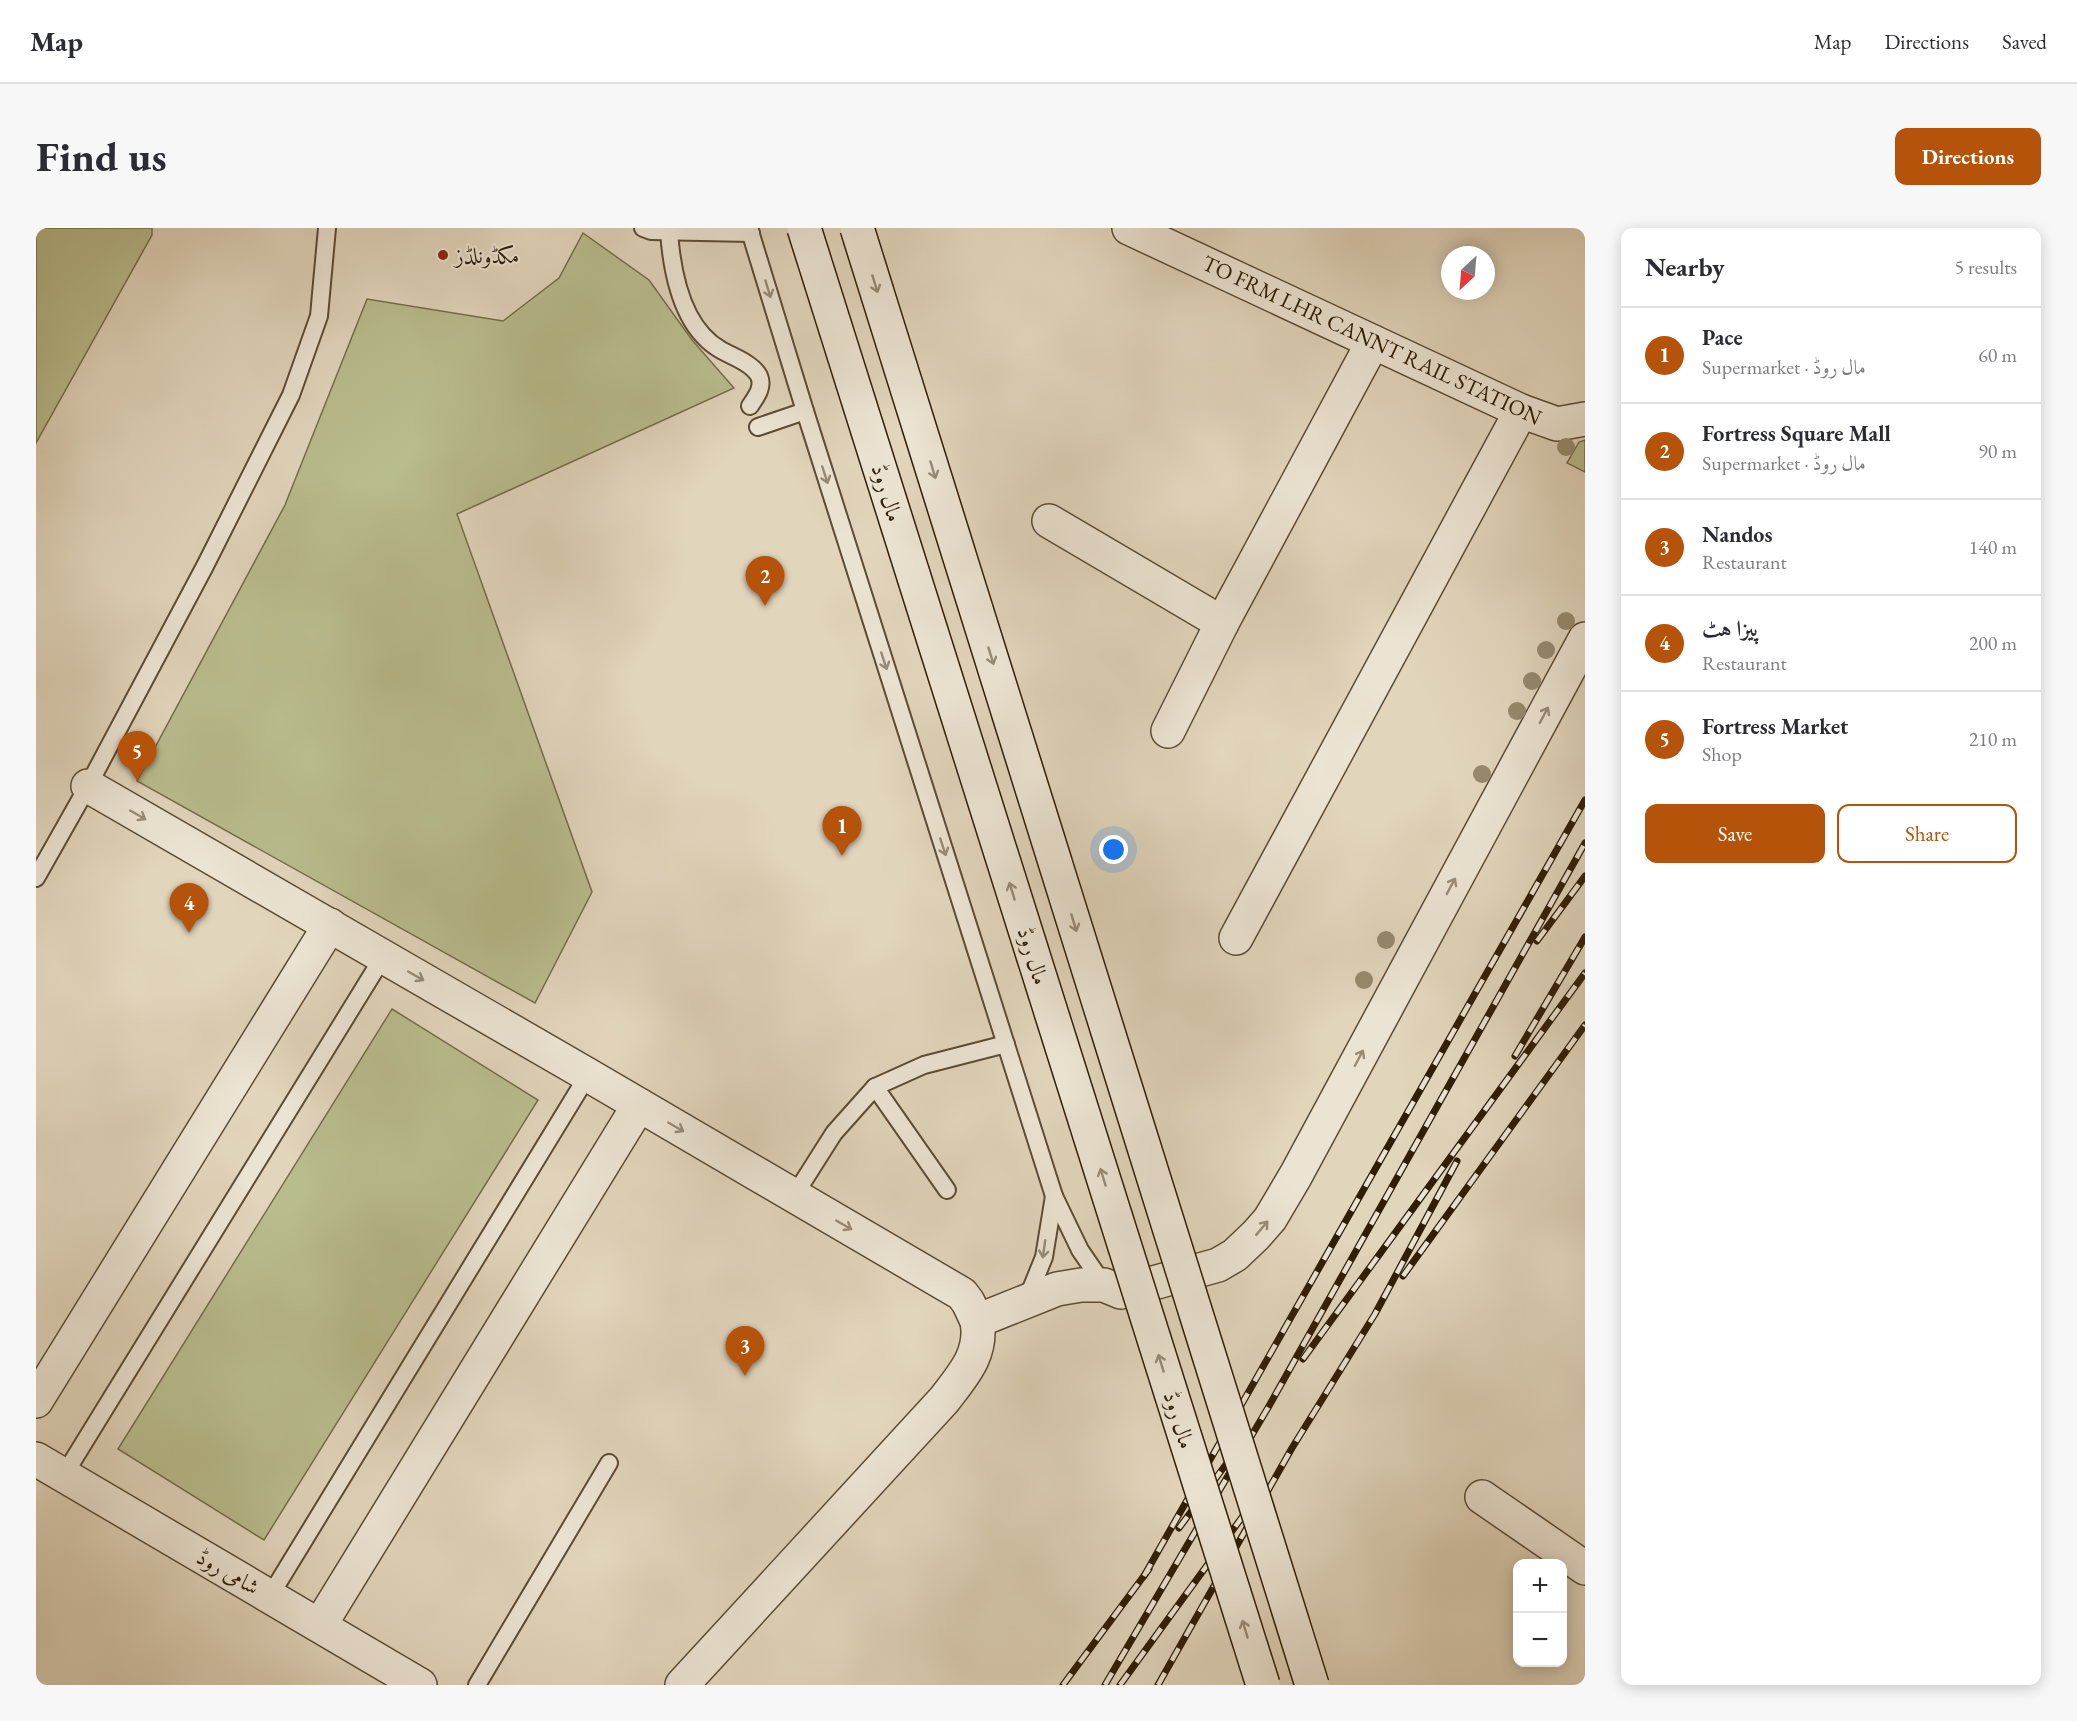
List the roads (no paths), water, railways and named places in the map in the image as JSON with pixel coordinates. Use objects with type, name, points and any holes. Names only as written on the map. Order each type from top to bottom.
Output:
[{"type":"street","name":"مال روڈ","points":[[804,228],[1263,1685]]},
{"type":"street","points":[[857,228],[1311,1685]]},
{"type":"street","name":"TO FRM LHR CANNT RAIL STATION","points":[[1129,228],[1521,411],[1557,424],[1585,419]]},
{"type":"street","points":[[1168,731],[1222,622],[1373,342]]},
{"type":"street","points":[[1236,938],[1521,411]]},
{"type":"street","points":[[1049,521],[1222,622]]},
{"type":"street","points":[[977,1321],[1057,1289],[1082,1285],[1104,1285],[1121,1292],[1218,1265],[1245,1247],[1269,1219],[1296,1175],[1585,639]]},
{"type":"street","points":[[88,786],[962,1294],[971,1307],[977,1321],[978,1344],[974,1358],[944,1400],[682,1685]]},
{"type":"street","points":[[36,1401],[330,926]]},
{"type":"street","points":[[320,1625],[639,1105]]},
{"type":"street","name":"شامی روڈ","points":[[36,1459],[420,1685]]},
{"type":"street","points":[[1482,1497],[1585,1568]]},
{"type":"lane","points":[[36,878],[88,786],[205,566],[291,395],[319,316],[327,228]]},
{"type":"lane","points":[[644,228],[651,231],[669,232],[750,230],[805,411],[1054,1196],[1080,1250],[1104,1285]]},
{"type":"lane","points":[[669,232],[671,260],[686,309],[693,323],[704,338],[751,367],[760,378],[759,393],[750,406]]},
{"type":"lane","points":[[758,426],[805,411]]},
{"type":"lane","points":[[64,1475],[384,957]]},
{"type":"lane","points":[[794,1196],[834,1133],[875,1087],[924,1065],[1006,1044]]},
{"type":"lane","points":[[270,1596],[588,1076]]},
{"type":"lane","points":[[875,1087],[946,1190]]},
{"type":"lane","points":[[1027,1300],[1044,1257],[1054,1196]]},
{"type":"lane","points":[[477,1685],[609,1463]]},
{"type":"railway","points":[[1144,1576],[1585,800]]},
{"type":"railway","points":[[1105,1685],[1269,1406],[1585,843]]},
{"type":"railway","points":[[1537,941],[1585,876]]},
{"type":"railway","points":[[1515,1056],[1585,937]]},
{"type":"railway","points":[[1303,1359],[1585,973]]},
{"type":"railway","points":[[1403,1276],[1585,1025]]},
{"type":"railway","points":[[1158,1685],[1292,1448],[1375,1314],[1457,1161]]},
{"type":"railway","points":[[1179,1528],[1227,1463]]},
{"type":"railway","points":[[1120,1685],[1256,1498]]},
{"type":"railway","points":[[1063,1685],[1149,1569]]},
{"type":"place","name":"مکڈونلڈز","points":[[443,255]]},
{"type":"place","name":"Fortress Square Mall","points":[[765,606]]},
{"type":"place","name":"Fortress Market","points":[[137,781]]},
{"type":"place","name":"Pace","points":[[842,856]]},
{"type":"place","name":"پیزا ہٹ","points":[[189,933]]},
{"type":"place","name":"Nandos","points":[[745,1376]]}]
